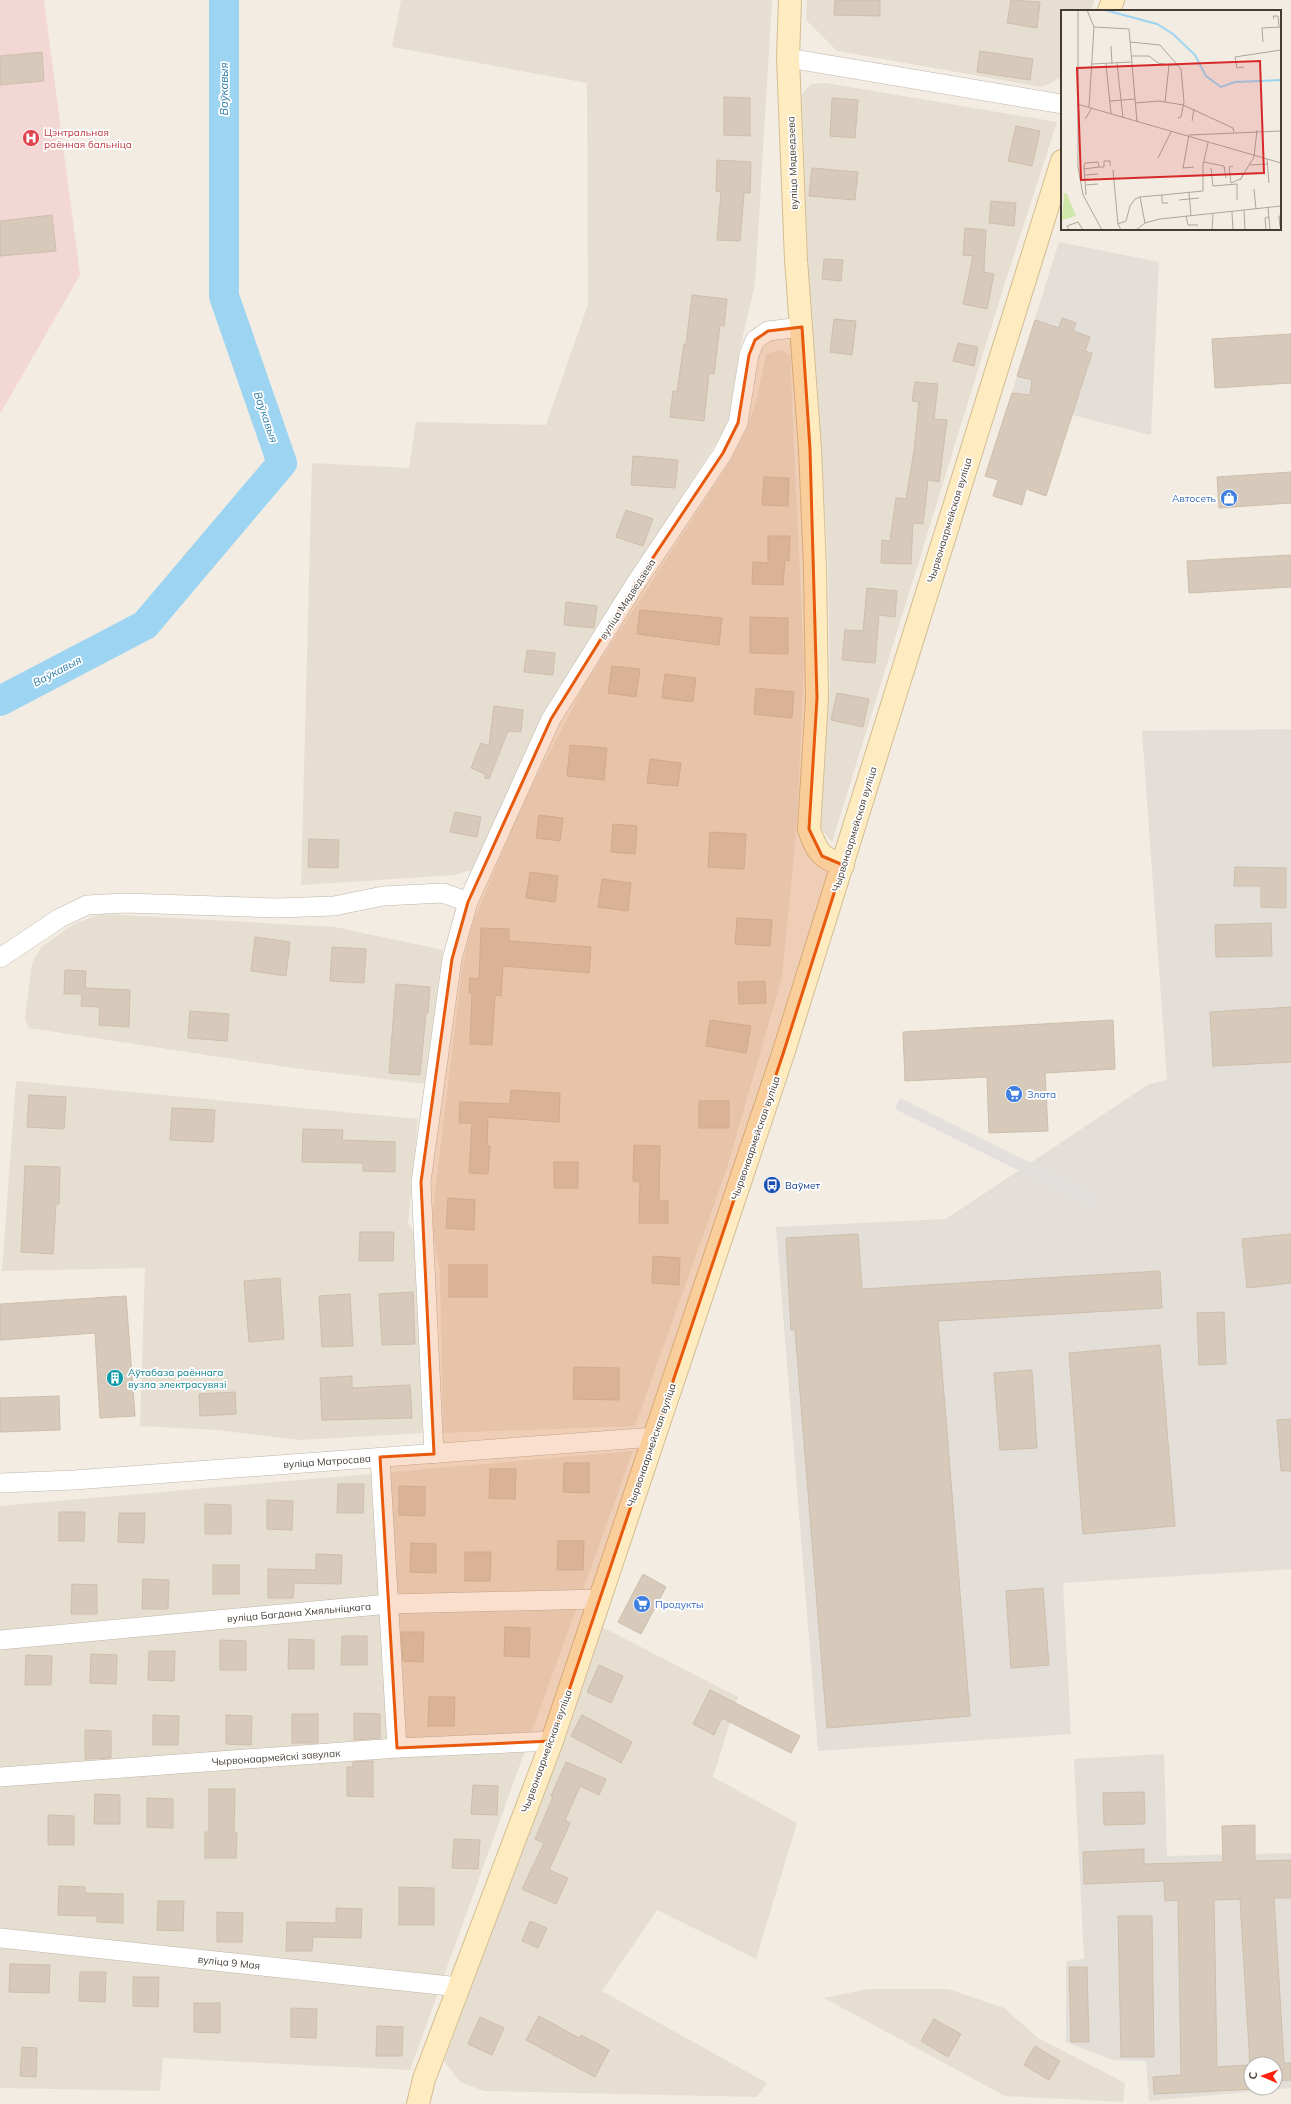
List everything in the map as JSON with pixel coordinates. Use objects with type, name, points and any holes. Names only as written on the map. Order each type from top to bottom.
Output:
[{"type":"street","name":"вуліца Мядведзева","points":[[790,0],[788,58],[796,260],[810,449],[817,682],[809,829],[815,845],[822,856],[842,865]]},
{"type":"street","points":[[1109,10],[1113,0]]},
{"type":"street","points":[[788,58],[1061,104]]},
{"type":"street","name":"Чырвонаармейская вуліца","points":[[418,2104],[424,2079],[552,1740],[784,1054],[1061,164]]},
{"type":"street","name":"вуліца Мядведзева","points":[[434,1454],[421,1182],[452,959],[468,902],[552,719],[634,586],[723,454],[738,423],[749,355],[755,340],[768,331],[802,327]]},
{"type":"street","points":[[0,958],[60,918],[88,905],[126,903],[277,908],[334,906],[383,896],[443,894],[468,902]]},
{"type":"street","name":"вуліца Матросава","points":[[0,1483],[74,1480],[655,1437]]},
{"type":"street","points":[[380,1457],[397,1748]]},
{"type":"street","name":"вуліца Багдана Хмяльніцкага","points":[[0,1640],[389,1604],[599,1599]]},
{"type":"street","name":"Чырвонаармейскі завулак","points":[[0,1777],[397,1748],[552,1740]]},
{"type":"street","name":"вуліца 9 Мая","points":[[0,1938],[459,1986]]},
{"type":"highlighted area","points":[[802,327],[810,449],[817,698],[809,829],[822,856],[843,865],[783,1054],[552,1741],[397,1748],[380,1457],[434,1454],[421,1182],[452,959],[468,902],[551,719],[634,586],[723,453],[738,423],[749,355],[755,340],[768,331]]},
{"type":"shaded area","name":"Цэнтральная раённая бальніца","points":[[0,0],[44,0],[80,275],[0,414]]},
{"type":"shaded area","points":[[401,0],[772,0],[755,284],[739,352],[729,423],[579,656],[477,868],[455,875],[301,885],[312,463],[409,468],[416,422],[546,425],[588,304],[587,83],[392,47]]},
{"type":"shaded area","points":[[807,0],[1094,0],[1091,10],[1061,10],[1061,78],[1042,87],[837,51],[806,20]]},
{"type":"shaded area","points":[[826,83],[1057,122],[1003,289],[832,842],[820,828],[830,688],[828,566],[821,438],[808,261],[802,94],[811,84]]},
{"type":"shaded area","points":[[1059,242],[1159,262],[1151,435],[1072,415],[1011,395]]},
{"type":"shaded area","points":[[781,350],[790,355],[804,665],[797,823],[782,977],[726,1171],[635,1426],[443,1433],[440,1272],[431,1225],[462,969],[472,925],[520,809],[585,684],[731,460],[746,431],[756,402],[766,354]]},
{"type":"shaded area","points":[[1291,729],[1291,1569],[1063,1583],[1071,1734],[818,1751],[776,1227],[946,1219],[1149,1084],[1167,1080],[1142,731]]},
{"type":"shaded area","points":[[101,914],[335,927],[443,950],[425,1084],[293,1068],[29,1028],[25,1018],[32,963],[42,946],[74,924]]},
{"type":"shaded area","points":[[16,1081],[418,1119],[408,1223],[416,1236],[424,1433],[301,1440],[217,1430],[140,1426],[145,1268],[2,1271]]},
{"type":"shaded area","points":[[900,1098],[1099,1197],[1094,1208],[895,1109]]},
{"type":"shaded area","points":[[633,1451],[410,2070],[163,2058],[160,2091],[0,2088],[0,1506]]},
{"type":"shaded area","points":[[600,1626],[738,1697],[713,1777],[797,1823],[756,1959],[657,1910],[602,1991],[767,2083],[757,2097],[484,2091],[460,2082],[444,2061],[510,1882]]},
{"type":"shaded area","points":[[1164,1754],[1167,1856],[1291,1853],[1291,2088],[1283,2089],[1283,2056],[1243,2056],[1243,2092],[1149,2101],[1146,2061],[1113,2060],[1066,2042],[1066,1961],[1084,1959],[1074,1759]]},
{"type":"shaded area","points":[[868,1989],[948,1989],[1004,2008],[1038,2038],[1125,2083],[1123,2102],[1005,2096],[824,1998]]},
{"type":"building","points":[[835,0],[880,0],[880,16],[834,15]]},
{"type":"building","points":[[1011,0],[1040,2],[1037,28],[1007,23]]},
{"type":"building","points":[[980,51],[1033,59],[1030,80],[977,72]]},
{"type":"building","points":[[42,52],[44,81],[0,85],[0,56]]},
{"type":"building","points":[[724,97],[750,98],[750,136],[724,135]]},
{"type":"building","points":[[832,98],[858,100],[855,138],[830,136]]},
{"type":"building","points":[[1016,126],[1040,131],[1032,166],[1008,161]]},
{"type":"building","points":[[717,160],[751,162],[750,193],[744,193],[740,241],[717,240],[721,192],[716,191]]},
{"type":"building","points":[[812,168],[858,172],[855,200],[809,196]]},
{"type":"building","points":[[991,201],[1016,203],[1014,226],[989,223]]},
{"type":"building","points":[[52,215],[56,251],[0,256],[0,221]]},
{"type":"building","points":[[965,228],[986,230],[984,272],[994,274],[987,309],[963,304],[973,256],[963,255]]},
{"type":"building","points":[[824,259],[843,260],[841,281],[822,279]]},
{"type":"building","points":[[692,295],[727,299],[724,326],[720,325],[714,374],[709,373],[704,421],[670,417],[673,391],[677,392],[684,344],[686,344]]},
{"type":"building","points":[[1062,318],[1076,323],[1073,331],[1090,337],[1085,351],[1092,353],[1046,496],[1026,489],[1022,505],[993,496],[998,480],[985,476],[1012,393],[1030,395],[1032,380],[1017,376],[1035,320],[1059,328]]},
{"type":"building","points":[[834,319],[856,321],[852,355],[830,352]]},
{"type":"building","points":[[1291,334],[1291,383],[1215,388],[1212,339]]},
{"type":"building","points":[[958,343],[978,347],[974,366],[953,361]]},
{"type":"building","points":[[915,382],[938,384],[934,419],[947,420],[939,482],[928,480],[923,524],[913,523],[911,564],[881,563],[882,540],[890,541],[896,498],[906,499],[914,451],[919,402],[912,401]]},
{"type":"building","points":[[633,456],[678,460],[675,488],[631,485]]},
{"type":"building","points":[[1291,472],[1291,503],[1219,508],[1217,477]]},
{"type":"building","points":[[764,477],[789,478],[788,506],[762,505]]},
{"type":"building","points":[[626,510],[653,519],[643,546],[616,537]]},
{"type":"building","points":[[768,536],[790,536],[789,561],[785,560],[783,585],[752,584],[753,562],[768,563]]},
{"type":"building","points":[[1291,555],[1291,587],[1189,593],[1187,561]]},
{"type":"building","points":[[867,588],[897,591],[895,617],[879,615],[875,663],[842,660],[845,630],[863,631]]},
{"type":"building","points":[[566,602],[597,606],[594,628],[564,625]]},
{"type":"building","points":[[640,610],[722,618],[719,645],[637,634]]},
{"type":"building","points":[[750,617],[788,618],[788,654],[750,653]]},
{"type":"building","points":[[527,650],[555,653],[553,675],[524,672]]},
{"type":"building","points":[[612,666],[640,669],[636,697],[608,693]]},
{"type":"building","points":[[665,674],[696,678],[693,702],[662,698]]},
{"type":"building","points":[[756,688],[794,692],[792,718],[754,714]]},
{"type":"building","points":[[837,693],[869,699],[863,727],[831,720]]},
{"type":"building","points":[[494,706],[523,710],[521,732],[508,731],[489,779],[485,778],[485,774],[471,768],[481,743],[489,746]]},
{"type":"building","points":[[570,745],[607,748],[604,780],[567,776]]},
{"type":"building","points":[[650,759],[681,763],[678,786],[647,783]]},
{"type":"building","points":[[455,812],[481,817],[477,837],[450,832]]},
{"type":"building","points":[[539,815],[563,818],[560,841],[536,838]]},
{"type":"building","points":[[613,824],[637,826],[635,854],[611,852]]},
{"type":"building","points":[[710,832],[746,834],[744,869],[708,867]]},
{"type":"building","points":[[309,839],[339,840],[338,868],[308,867]]},
{"type":"building","points":[[1235,867],[1286,868],[1286,908],[1261,907],[1261,886],[1234,886]]},
{"type":"building","points":[[530,872],[558,876],[555,902],[526,898]]},
{"type":"building","points":[[602,879],[631,883],[628,911],[598,907]]},
{"type":"building","points":[[737,918],[772,920],[770,946],[735,944]]},
{"type":"building","points":[[1271,923],[1272,956],[1216,957],[1215,925]]},
{"type":"building","points":[[481,928],[509,929],[509,941],[591,947],[589,973],[503,966],[501,996],[495,995],[492,1045],[470,1044],[472,993],[469,993],[470,978],[479,979]]},
{"type":"building","points":[[255,937],[290,942],[286,976],[251,971]]},
{"type":"building","points":[[332,947],[366,949],[364,983],[330,981]]},
{"type":"building","points":[[65,970],[86,971],[85,988],[130,990],[129,1027],[99,1025],[100,1007],[81,1006],[82,994],[64,994]]},
{"type":"building","points":[[765,981],[766,1003],[739,1004],[738,982]]},
{"type":"building","points":[[396,984],[430,987],[420,1075],[389,1073]]},
{"type":"building","points":[[1291,1007],[1291,1062],[1213,1066],[1210,1012]]},
{"type":"building","points":[[190,1011],[229,1014],[227,1041],[188,1038]]},
{"type":"building","points":[[710,1020],[751,1026],[746,1053],[706,1046]]},
{"type":"building","points":[[1113,1020],[1115,1069],[1045,1073],[1048,1131],[989,1133],[987,1077],[905,1081],[903,1032]]},
{"type":"building","points":[[511,1090],[560,1093],[559,1122],[488,1117],[487,1145],[490,1146],[488,1174],[469,1173],[472,1123],[459,1123],[460,1102],[510,1104]]},
{"type":"building","points":[[29,1095],[66,1097],[64,1129],[27,1127]]},
{"type":"building","points":[[699,1101],[729,1101],[729,1128],[699,1128]]},
{"type":"building","points":[[172,1108],[215,1110],[213,1142],[170,1140]]},
{"type":"building","points":[[303,1129],[343,1130],[342,1140],[395,1142],[395,1172],[363,1171],[363,1163],[302,1162]]},
{"type":"building","points":[[634,1145],[660,1146],[659,1201],[668,1201],[668,1223],[639,1223],[640,1182],[633,1181]]},
{"type":"building","points":[[554,1162],[578,1162],[578,1188],[554,1188]]},
{"type":"building","points":[[25,1166],[60,1167],[59,1204],[56,1204],[53,1254],[21,1252]]},
{"type":"building","points":[[448,1198],[475,1200],[474,1230],[446,1228]]},
{"type":"building","points":[[360,1232],[394,1232],[393,1261],[359,1261]]},
{"type":"building","points":[[858,1234],[862,1289],[1160,1271],[1162,1308],[938,1321],[970,1716],[827,1728],[795,1330],[791,1330],[786,1238]]},
{"type":"building","points":[[1291,1234],[1291,1283],[1247,1288],[1242,1239]]},
{"type":"building","points":[[653,1256],[680,1258],[679,1285],[652,1283]]},
{"type":"building","points":[[449,1265],[487,1265],[487,1297],[449,1297]]},
{"type":"building","points":[[280,1278],[284,1339],[249,1342],[244,1281]]},
{"type":"building","points":[[413,1292],[415,1344],[382,1345],[379,1294]]},
{"type":"building","points":[[350,1294],[353,1346],[322,1347],[319,1296]]},
{"type":"building","name":"Аўтабаза раённага вузла электрасувязі","points":[[126,1296],[135,1416],[100,1418],[95,1333],[0,1340],[0,1304]]},
{"type":"building","points":[[1224,1312],[1226,1364],[1199,1365],[1197,1313]]},
{"type":"building","points":[[1160,1345],[1175,1526],[1083,1534],[1069,1353]]},
{"type":"building","points":[[574,1367],[619,1368],[619,1400],[573,1399]]},
{"type":"building","points":[[1032,1370],[1037,1448],[1000,1450],[994,1373]]},
{"type":"building","points":[[352,1376],[352,1388],[410,1385],[412,1418],[322,1420],[320,1378]]},
{"type":"building","points":[[235,1392],[236,1414],[200,1416],[199,1394]]},
{"type":"building","points":[[59,1396],[60,1430],[0,1432],[0,1398]]},
{"type":"building","points":[[1291,1419],[1291,1471],[1281,1471],[1277,1420]]},
{"type":"building","points":[[564,1463],[589,1463],[589,1493],[563,1492]]},
{"type":"building","points":[[490,1469],[516,1469],[515,1499],[489,1498]]},
{"type":"building","points":[[338,1484],[364,1484],[363,1513],[337,1513]]},
{"type":"building","points":[[399,1486],[425,1487],[425,1516],[399,1515]]},
{"type":"building","points":[[267,1500],[293,1501],[292,1530],[267,1529]]},
{"type":"building","points":[[205,1504],[231,1505],[231,1534],[205,1534]]},
{"type":"building","points":[[59,1512],[85,1512],[84,1541],[59,1541]]},
{"type":"building","points":[[119,1513],[145,1513],[144,1543],[118,1542]]},
{"type":"building","points":[[558,1541],[584,1541],[583,1570],[557,1570]]},
{"type":"building","points":[[411,1543],[436,1544],[436,1573],[410,1572]]},
{"type":"building","points":[[465,1552],[491,1552],[490,1581],[465,1581]]},
{"type":"building","points":[[316,1554],[342,1555],[341,1584],[294,1583],[293,1598],[268,1598],[268,1569],[316,1570]]},
{"type":"building","points":[[213,1565],[239,1565],[239,1594],[213,1594]]},
{"type":"building","name":"Продукты","points":[[643,1574],[666,1587],[641,1634],[618,1622]]},
{"type":"building","points":[[143,1579],[169,1580],[168,1609],[142,1609]]},
{"type":"building","points":[[72,1584],[97,1585],[97,1614],[71,1614]]},
{"type":"building","points":[[1043,1588],[1049,1665],[1011,1668],[1006,1591]]},
{"type":"building","points":[[505,1627],[530,1628],[529,1657],[504,1656]]},
{"type":"building","points":[[401,1632],[424,1632],[423,1662],[403,1661]]},
{"type":"building","points":[[342,1636],[367,1636],[367,1665],[341,1665]]},
{"type":"building","points":[[289,1639],[314,1640],[314,1669],[288,1669]]},
{"type":"building","points":[[220,1640],[246,1641],[246,1670],[220,1670]]},
{"type":"building","points":[[149,1651],[175,1651],[174,1681],[148,1680]]},
{"type":"building","points":[[91,1654],[117,1655],[116,1684],[90,1683]]},
{"type":"building","points":[[26,1655],[52,1656],[51,1685],[25,1685]]},
{"type":"building","points":[[599,1665],[623,1676],[611,1703],[587,1692]]},
{"type":"building","points":[[710,1690],[800,1736],[791,1753],[722,1718],[714,1735],[693,1724]]},
{"type":"building","points":[[429,1697],[455,1697],[454,1726],[428,1726]]},
{"type":"building","points":[[354,1713],[380,1714],[380,1738],[354,1740]]},
{"type":"building","points":[[292,1714],[318,1714],[318,1743],[292,1743]]},
{"type":"building","points":[[153,1715],[179,1716],[178,1745],[153,1745]]},
{"type":"building","points":[[226,1715],[252,1716],[251,1745],[226,1744]]},
{"type":"building","points":[[582,1715],[632,1742],[621,1763],[571,1736]]},
{"type":"building","points":[[85,1730],[111,1731],[111,1758],[85,1759]]},
{"type":"building","points":[[373,1761],[373,1797],[347,1796],[347,1767],[353,1767],[353,1762]]},
{"type":"building","points":[[566,1762],[606,1779],[599,1795],[580,1786],[565,1820],[570,1823],[549,1870],[568,1878],[556,1904],[522,1889],[544,1843],[535,1839],[553,1797],[551,1796]]},
{"type":"building","points":[[473,1785],[498,1786],[497,1815],[471,1814]]},
{"type":"building","points":[[209,1789],[235,1789],[234,1833],[237,1833],[236,1858],[205,1858],[205,1832],[209,1832]]},
{"type":"building","points":[[1144,1792],[1145,1824],[1104,1825],[1103,1793]]},
{"type":"building","points":[[95,1794],[120,1795],[120,1824],[94,1824]]},
{"type":"building","points":[[147,1798],[173,1799],[173,1828],[147,1827]]},
{"type":"building","points":[[48,1815],[74,1816],[74,1845],[48,1845]]},
{"type":"building","points":[[1255,1825],[1255,1861],[1291,1860],[1291,1898],[1274,1898],[1284,2063],[1291,2063],[1291,2080],[1283,2080],[1283,2056],[1249,2056],[1240,1899],[1214,1900],[1217,2067],[1243,2065],[1243,2090],[1154,2094],[1153,2077],[1181,2075],[1178,1900],[1165,1901],[1164,1881],[1084,1884],[1083,1852],[1144,1849],[1144,1864],[1223,1862],[1222,1826]]},
{"type":"building","points":[[454,1839],[480,1840],[478,1869],[452,1868]]},
{"type":"building","points":[[59,1886],[85,1887],[85,1893],[123,1894],[123,1923],[97,1922],[97,1916],[58,1915]]},
{"type":"building","points":[[399,1887],[434,1888],[434,1925],[399,1925]]},
{"type":"building","points":[[158,1901],[184,1901],[183,1931],[157,1930]]},
{"type":"building","points":[[336,1908],[362,1909],[361,1938],[313,1937],[312,1951],[286,1951],[287,1922],[336,1923]]},
{"type":"building","points":[[217,1912],[243,1913],[242,1942],[217,1942]]},
{"type":"building","points":[[1118,1916],[1152,1916],[1154,2057],[1121,2057]]},
{"type":"building","points":[[530,1921],[547,1928],[538,1948],[522,1941]]},
{"type":"building","points":[[10,1964],[50,1965],[49,1993],[9,1992]]},
{"type":"building","points":[[1069,1967],[1087,1967],[1089,2042],[1071,2042]]},
{"type":"building","points":[[80,1972],[106,1972],[105,2002],[79,2001]]},
{"type":"building","points":[[133,1977],[159,1977],[158,2007],[133,2006]]},
{"type":"building","points":[[194,2003],[220,2003],[220,2033],[194,2032]]},
{"type":"building","points":[[291,2008],[317,2009],[316,2038],[291,2037]]},
{"type":"building","points":[[539,2016],[579,2038],[581,2035],[609,2050],[595,2077],[526,2040]]},
{"type":"building","points":[[480,2017],[504,2028],[492,2055],[468,2044]]},
{"type":"building","points":[[934,2019],[961,2034],[948,2057],[921,2041]]},
{"type":"building","points":[[377,2026],[403,2027],[402,2056],[376,2056]]},
{"type":"building","points":[[1035,2046],[1060,2061],[1049,2080],[1024,2065]]},
{"type":"building","points":[[22,2047],[37,2048],[36,2077],[20,2076]]},
{"type":"waterway","name":"Ваўкавыя","points":[[0,701],[145,625],[282,463],[224,296],[224,0]]},
{"type":"place","name":"Цэнтральная раённая бальніца","points":[[31,138]]},
{"type":"place","name":"Автосеть","points":[[1229,498]]},
{"type":"place","name":"Злата","points":[[1014,1094]]},
{"type":"place","name":"Ваўмет","points":[[772,1185]]},
{"type":"place","name":"Аўтабаза раённага вузла электрасувязі","points":[[115,1378]]},
{"type":"place","name":"Продукты","points":[[642,1604]]}]
